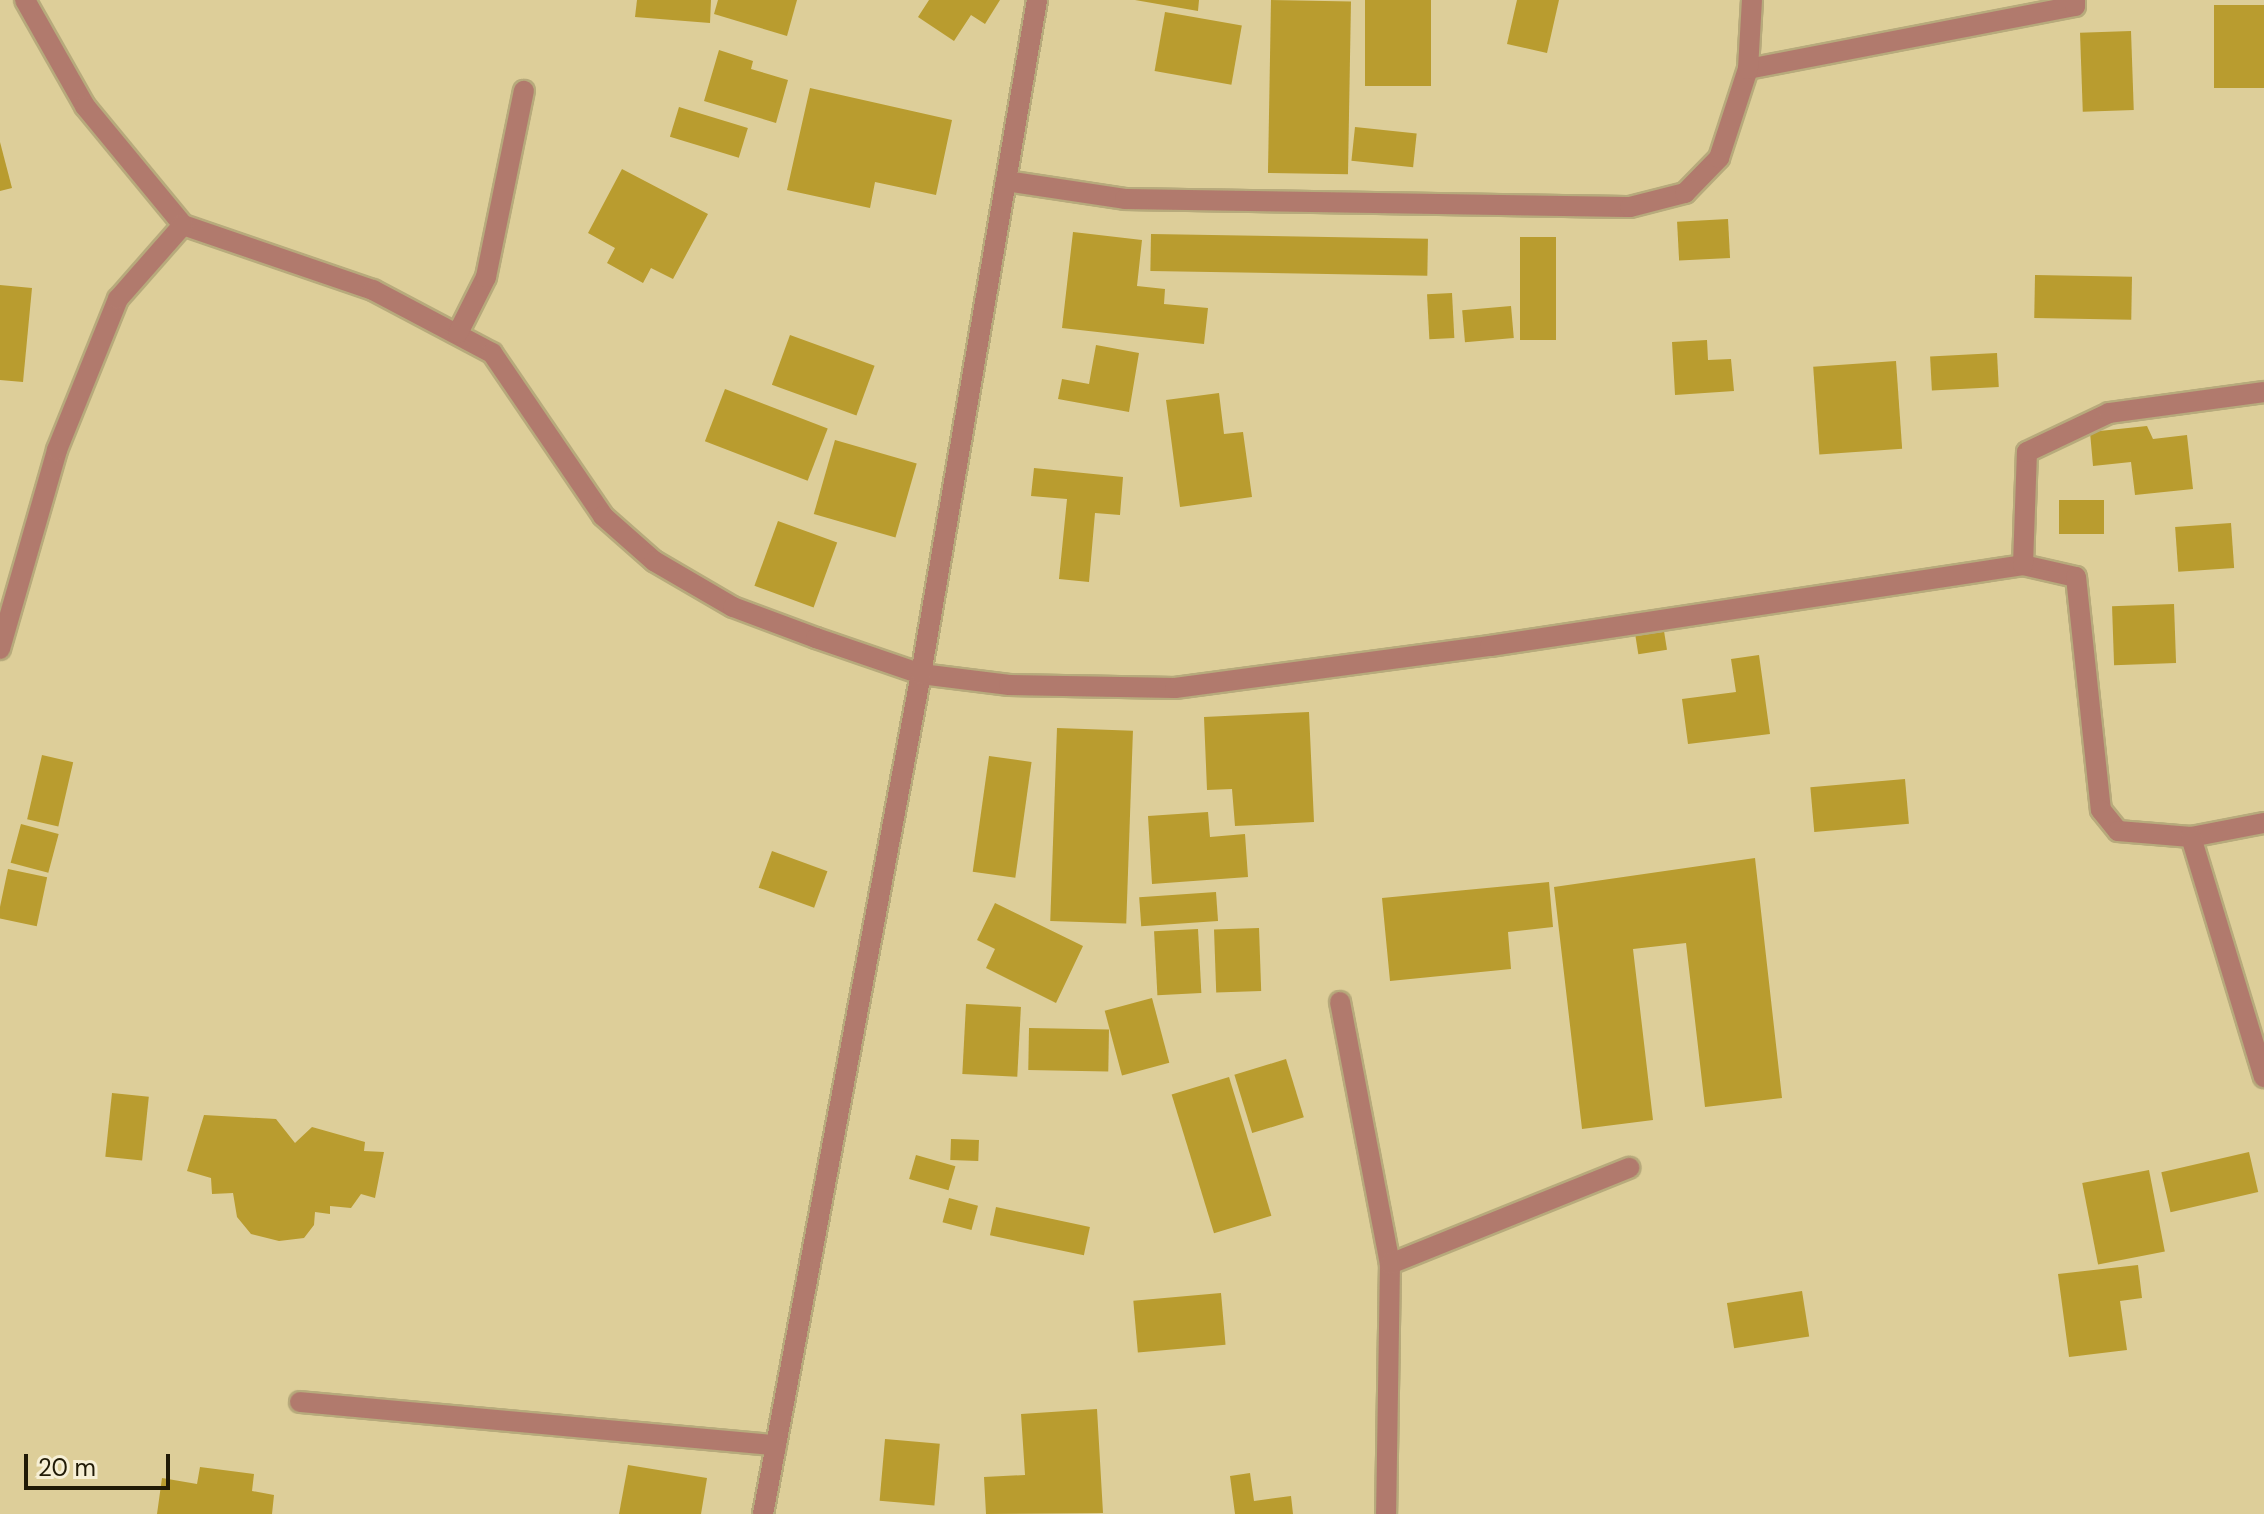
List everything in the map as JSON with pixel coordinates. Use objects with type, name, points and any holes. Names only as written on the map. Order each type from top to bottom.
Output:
[{"type":"street","points":[[25,0],[85,106],[183,225],[373,290],[492,353],[603,516],[654,561],[733,607],[921,674],[1009,685],[1175,688],[1490,646],[2023,565],[2076,577],[2101,810],[2118,831],[2191,837],[2264,823]]},
{"type":"street","points":[[763,1514],[921,674],[1037,0]]},
{"type":"street","points":[[1006,181],[1125,199],[1630,207],[1685,193],[1719,158],[1748,69],[1752,0]]},
{"type":"street","points":[[1748,69],[2075,6],[2075,0]]},
{"type":"street","points":[[458,333],[486,277],[524,91]]},
{"type":"street","points":[[0,649],[57,450],[118,299],[183,225]]},
{"type":"street","points":[[2023,565],[2027,452],[2109,413],[2264,392]]},
{"type":"street","points":[[2191,837],[2260,1042],[2264,1077]]},
{"type":"street","points":[[1340,1002],[1390,1264],[1386,1514]]},
{"type":"street","points":[[1390,1264],[1629,1168]]},
{"type":"street","points":[[300,1402],[776,1445]]},
{"type":"building","points":[[637,0],[711,0],[710,23],[635,17]]},
{"type":"building","points":[[718,0],[797,0],[787,36],[714,14]]},
{"type":"building","points":[[929,0],[1000,0],[985,24],[971,15],[954,41],[918,17]]},
{"type":"building","points":[[1135,0],[1199,0],[1198,11]]},
{"type":"building","points":[[1271,0],[1351,1],[1348,174],[1268,173]]},
{"type":"building","points":[[1365,0],[1431,0],[1431,86],[1365,86]]},
{"type":"building","points":[[1517,0],[1559,0],[1547,53],[1507,44]]},
{"type":"building","points":[[2214,5],[2264,5],[2264,88],[2214,88]]},
{"type":"building","points":[[1165,12],[1242,26],[1231,85],[1155,71]]},
{"type":"building","points":[[2131,31],[2134,110],[2083,112],[2080,33]]},
{"type":"building","points":[[719,50],[753,61],[751,69],[788,80],[776,123],[704,101]]},
{"type":"building","points":[[810,88],[952,120],[936,195],[875,182],[870,208],[787,190]]},
{"type":"building","points":[[679,107],[748,128],[739,158],[670,137]]},
{"type":"building","points":[[1355,127],[1417,133],[1413,167],[1351,161]]},
{"type":"building","points":[[0,142],[12,188],[0,191]]},
{"type":"building","points":[[622,169],[708,214],[673,279],[651,268],[643,283],[607,263],[615,248],[588,233]]},
{"type":"building","points":[[1728,219],[1730,258],[1679,261],[1677,222]]},
{"type":"building","points":[[1073,232],[1142,240],[1137,286],[1165,289],[1164,304],[1208,308],[1204,344],[1062,328]]},
{"type":"building","points":[[1151,234],[1428,239],[1427,276],[1150,271]]},
{"type":"building","points":[[1520,237],[1556,237],[1556,340],[1520,340]]},
{"type":"building","points":[[2035,275],[2132,277],[2131,320],[2034,318]]},
{"type":"building","points":[[0,285],[32,288],[23,382],[0,380]]},
{"type":"building","points":[[1452,293],[1454,338],[1429,339],[1427,294]]},
{"type":"building","points":[[1511,306],[1514,338],[1465,342],[1462,310]]},
{"type":"building","points":[[790,335],[875,366],[856,416],[772,385]]},
{"type":"building","points":[[1707,340],[1708,360],[1731,359],[1734,391],[1675,395],[1672,342]]},
{"type":"building","points":[[1096,345],[1139,353],[1129,412],[1058,399],[1062,379],[1089,384]]},
{"type":"building","points":[[1997,353],[1999,387],[1932,390],[1930,357]]},
{"type":"building","points":[[1896,361],[1902,449],[1819,455],[1813,367]]},
{"type":"building","points":[[725,389],[828,428],[808,481],[705,441]]},
{"type":"building","points":[[1219,393],[1224,434],[1243,432],[1252,497],[1180,507],[1166,400]]},
{"type":"building","points":[[2147,426],[2153,439],[2187,435],[2193,489],[2135,495],[2131,462],[2093,466],[2090,432]]},
{"type":"building","points":[[835,440],[917,463],[895,537],[814,514]]},
{"type":"building","points":[[1034,468],[1123,477],[1120,515],[1095,513],[1089,582],[1059,579],[1067,499],[1031,496]]},
{"type":"building","points":[[2059,500],[2104,500],[2104,534],[2059,534]]},
{"type":"building","points":[[778,521],[837,543],[814,607],[754,586]]},
{"type":"building","points":[[2231,523],[2234,568],[2178,572],[2175,527]]},
{"type":"building","points":[[2174,604],[2176,663],[2114,665],[2112,606]]},
{"type":"building","points":[[1664,631],[1667,650],[1638,654],[1635,636]]},
{"type":"building","points":[[1759,655],[1770,734],[1688,744],[1682,699],[1736,692],[1731,659]]},
{"type":"building","points":[[1309,712],[1314,822],[1235,826],[1232,789],[1207,790],[1204,717]]},
{"type":"building","points":[[1057,728],[1133,731],[1126,924],[1050,921]]},
{"type":"building","points":[[42,755],[73,762],[58,827],[27,819]]},
{"type":"building","points":[[989,756],[1032,762],[1015,878],[973,872]]},
{"type":"building","points":[[1905,779],[1909,824],[1814,832],[1810,787]]},
{"type":"building","points":[[1208,812],[1210,837],[1245,834],[1248,877],[1152,884],[1148,816]]},
{"type":"building","points":[[21,824],[59,834],[48,873],[11,863]]},
{"type":"building","points":[[772,851],[827,871],[814,908],[759,888]]},
{"type":"building","points":[[1755,858],[1782,1098],[1705,1107],[1686,943],[1633,949],[1653,1120],[1582,1129],[1554,887]]},
{"type":"building","points":[[8,869],[47,877],[37,926],[0,918]]},
{"type":"building","points":[[1549,882],[1553,927],[1508,932],[1511,969],[1390,981],[1382,898]]},
{"type":"building","points":[[1216,892],[1218,921],[1141,926],[1139,897]]},
{"type":"building","points":[[995,903],[1083,946],[1056,1003],[986,968],[995,949],[977,940]]},
{"type":"building","points":[[1259,928],[1261,991],[1216,993],[1214,930]]},
{"type":"building","points":[[1198,929],[1201,993],[1157,995],[1154,931]]},
{"type":"building","points":[[1152,998],[1169,1063],[1122,1075],[1105,1011]]},
{"type":"building","points":[[966,1004],[1021,1007],[1017,1077],[962,1074]]},
{"type":"building","points":[[1029,1028],[1109,1029],[1108,1071],[1028,1070]]},
{"type":"building","points":[[1286,1059],[1304,1117],[1252,1133],[1234,1075]]},
{"type":"building","points":[[1229,1077],[1271,1216],[1214,1233],[1172,1095]]},
{"type":"building","points":[[112,1093],[149,1097],[142,1161],[105,1157]]},
{"type":"building","points":[[204,1115],[276,1119],[295,1143],[312,1127],[365,1142],[364,1151],[384,1152],[375,1198],[361,1194],[351,1208],[330,1206],[330,1214],[315,1212],[314,1225],[304,1238],[279,1241],[251,1234],[237,1217],[233,1193],[212,1194],[211,1178],[187,1171]]},
{"type":"building","points":[[951,1139],[979,1140],[978,1161],[950,1160]]},
{"type":"building","points":[[2249,1152],[2258,1192],[2171,1212],[2161,1172]]},
{"type":"building","points":[[916,1155],[955,1166],[949,1190],[909,1179]]},
{"type":"building","points":[[2149,1170],[2165,1251],[2098,1264],[2082,1183]]},
{"type":"building","points":[[949,1198],[978,1206],[972,1230],[943,1222]]},
{"type":"building","points":[[996,1207],[1090,1227],[1084,1255],[990,1235]]},
{"type":"building","points":[[2138,1265],[2142,1298],[2120,1301],[2127,1350],[2069,1357],[2058,1274]]},
{"type":"building","points":[[1802,1291],[1809,1336],[1734,1348],[1727,1303]]},
{"type":"building","points":[[1221,1293],[1226,1345],[1138,1352],[1133,1301]]},
{"type":"building","points":[[1097,1409],[1103,1513],[986,1514],[984,1477],[1025,1475],[1021,1414]]},
{"type":"building","points":[[885,1439],[940,1444],[934,1506],[880,1501]]},
{"type":"building","points":[[628,1465],[707,1478],[701,1514],[619,1514]]},
{"type":"building","points":[[200,1467],[254,1474],[252,1491],[274,1495],[272,1514],[157,1514],[162,1478],[197,1484]]},
{"type":"building","points":[[1250,1473],[1254,1501],[1291,1496],[1293,1514],[1235,1514],[1230,1476]]}]
